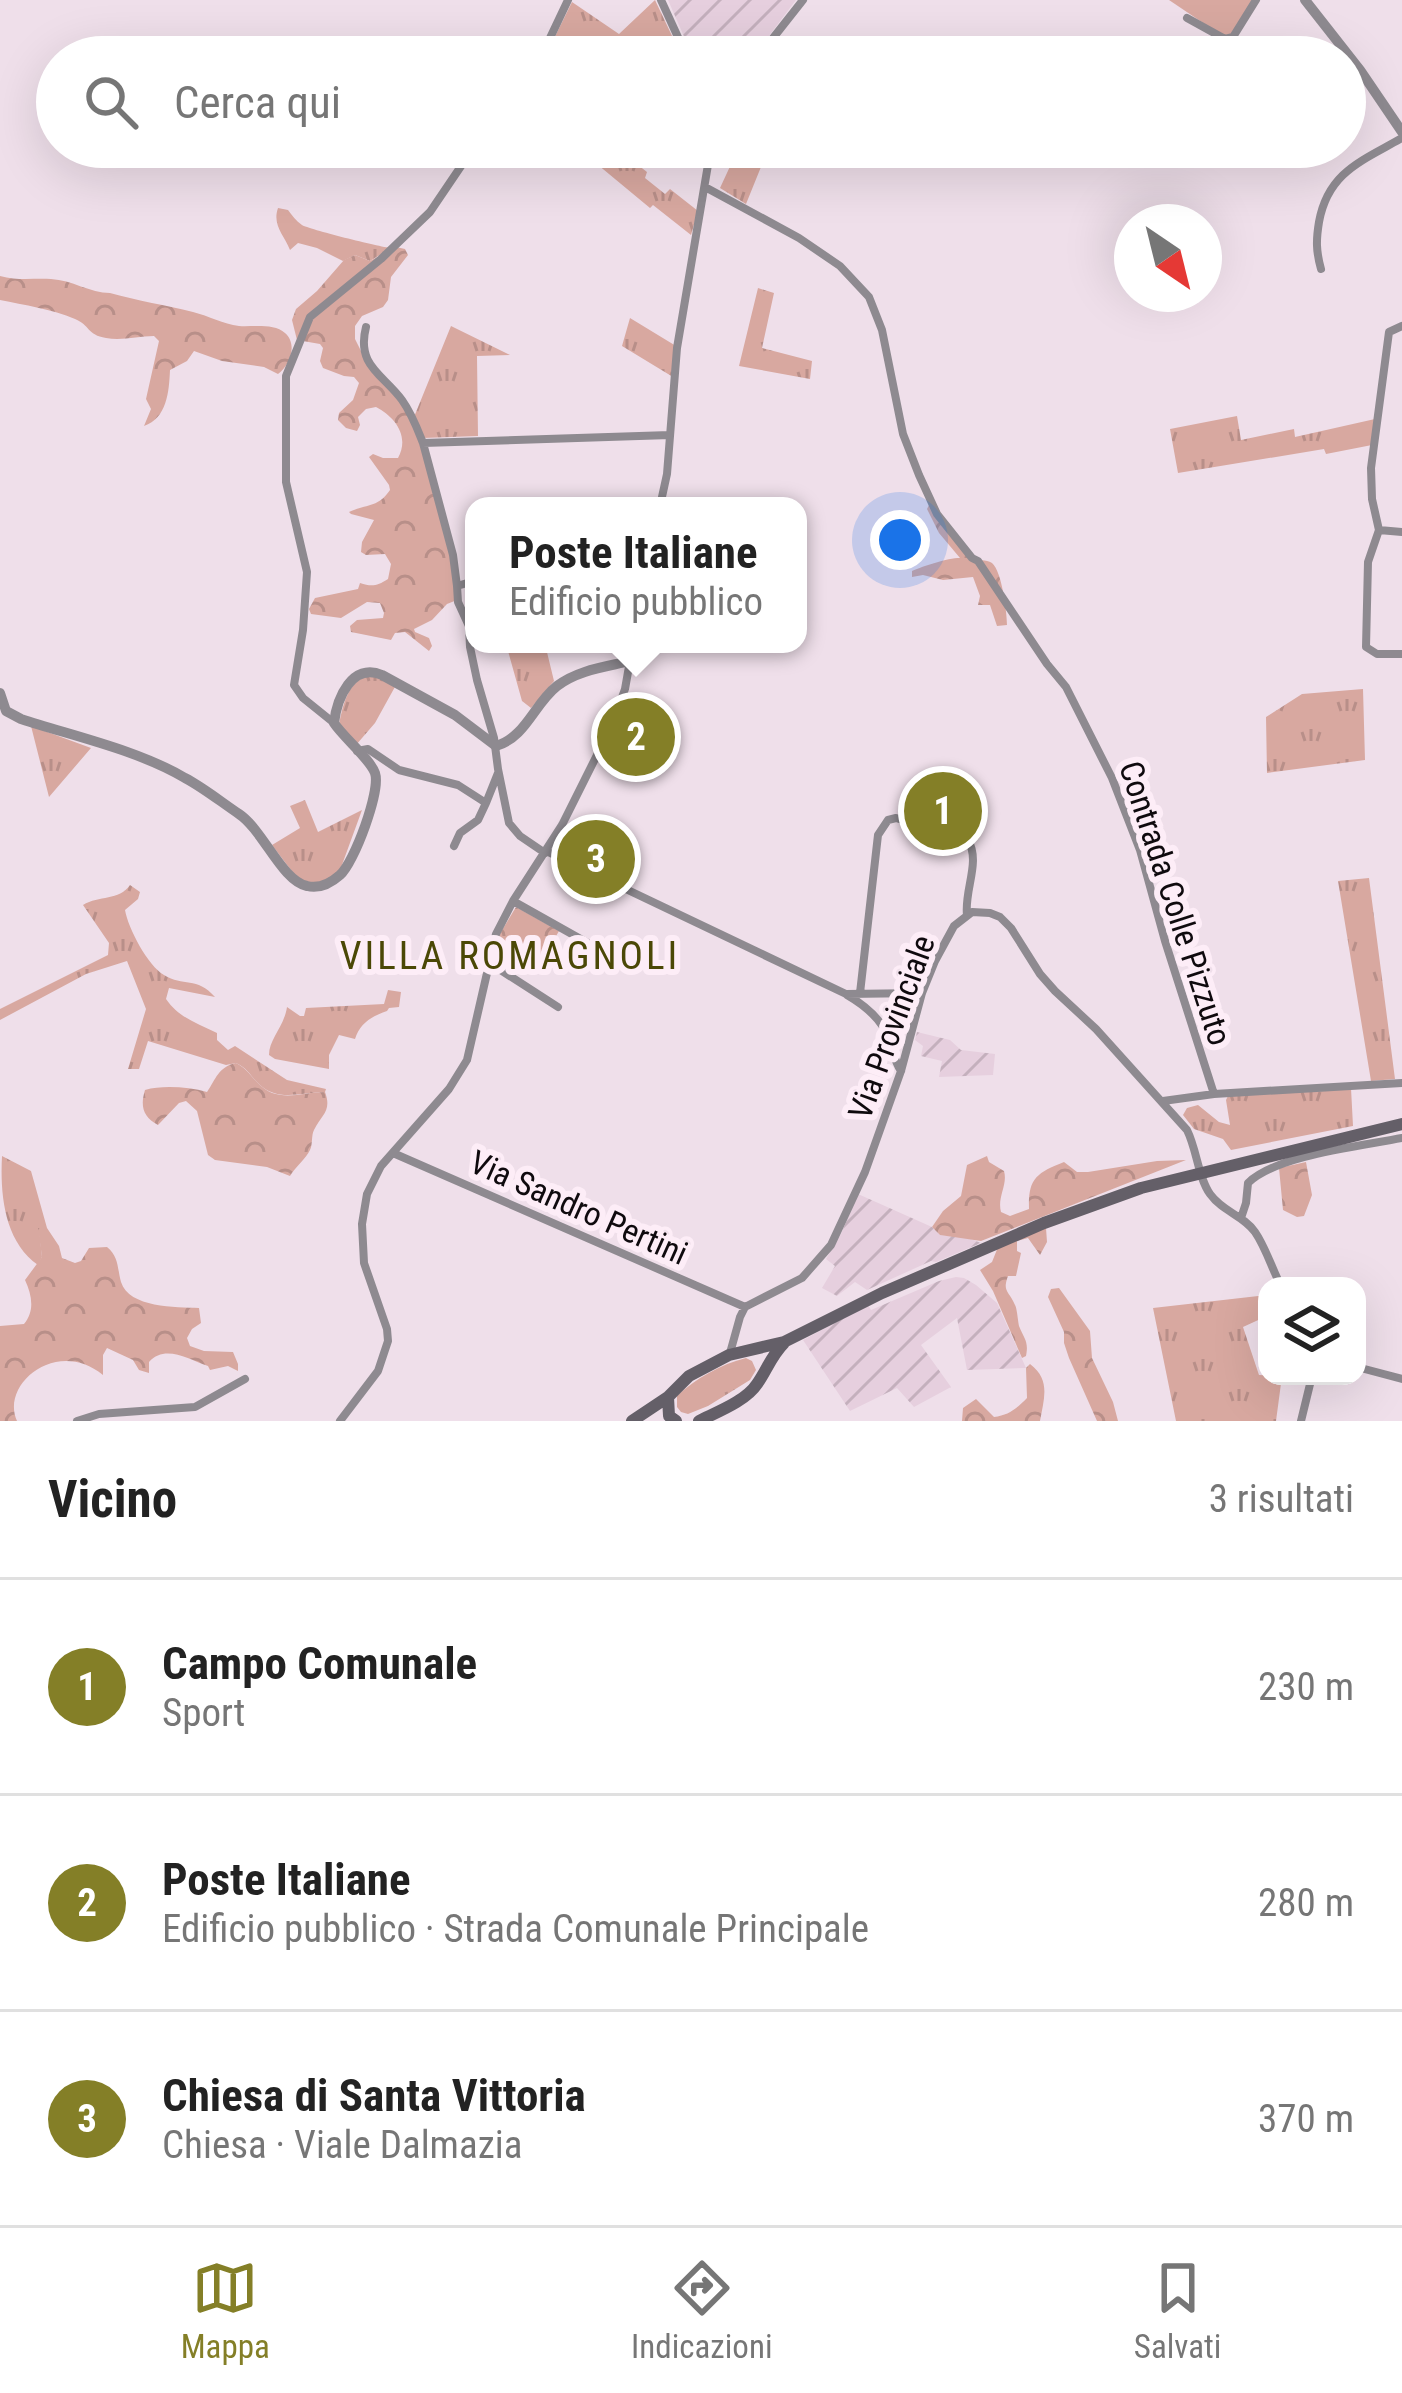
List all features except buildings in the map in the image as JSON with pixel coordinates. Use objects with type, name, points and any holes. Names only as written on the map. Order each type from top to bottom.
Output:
[{"type":"main road","points":[[699,1421],[750,1392],[772,1355],[791,1339],[981,1248],[1141,1188],[1402,1124]]},
{"type":"main road","points":[[635,1420],[689,1376],[746,1346],[791,1339]]},
{"type":"main road","points":[[746,1346],[758,1361],[759,1381]]},
{"type":"main road","points":[[635,1420],[673,1418],[668,1397]]},
{"type":"street","points":[[551,36],[568,0]]},
{"type":"street","points":[[661,0],[677,36]]},
{"type":"street","points":[[775,36],[803,0]]},
{"type":"street","points":[[1234,36],[1256,0]]},
{"type":"street","points":[[1305,0],[1333,36]]},
{"type":"street","points":[[1187,18],[1221,36]]},
{"type":"street","points":[[1366,79],[1402,135],[1366,158]]},
{"type":"street","points":[[0,693],[6,710],[20,719],[183,776],[247,820],[301,886],[326,884],[345,872],[377,785],[369,762],[294,686],[307,572],[286,482],[286,376],[310,317],[430,212],[460,168]]},
{"type":"street","points":[[661,497],[677,348],[708,168]]},
{"type":"street","points":[[1321,268],[1315,243],[1322,204],[1334,181],[1350,168]]},
{"type":"street","name":"Contrada Colle Pizzuto","points":[[705,187],[800,238],[840,266],[869,297],[882,330],[903,434],[931,503],[1066,687],[1106,763],[1140,850],[1214,1094],[1402,1083]]},
{"type":"street","points":[[1402,326],[1389,332],[1377,412],[1371,469],[1379,530],[1368,562],[1366,647],[1377,654],[1402,654]]},
{"type":"street","points":[[366,327],[364,350],[372,370],[404,403],[423,443],[465,617]]},
{"type":"street","points":[[423,443],[670,435]]},
{"type":"street","points":[[1379,530],[1402,532]]},
{"type":"street","points":[[458,586],[465,584]]},
{"type":"street","points":[[471,653],[496,746],[509,823],[520,836],[846,994],[881,1024],[901,1071]]},
{"type":"street","points":[[340,1421],[378,1371],[388,1341],[364,1263],[362,1224],[372,1180],[467,1060],[496,934],[586,779],[620,707],[632,653]]},
{"type":"street","points":[[496,746],[521,730],[559,684],[586,671],[630,662]]},
{"type":"street","points":[[334,723],[350,681],[374,671],[454,715],[496,746]]},
{"type":"street","points":[[356,751],[368,749],[399,770],[458,785],[486,803]]},
{"type":"street","points":[[454,846],[460,833],[474,825],[498,771]]},
{"type":"street","points":[[860,993],[878,835],[888,820],[896,818],[968,840],[975,854],[967,915]]},
{"type":"street","points":[[513,901],[602,951]]},
{"type":"street","name":"Via Provinciale","points":[[746,1307],[802,1278],[831,1244],[865,1172],[901,1071],[922,993],[947,936],[967,915],[980,911],[1000,917],[1011,928],[1040,974],[1187,1130],[1207,1190],[1221,1207],[1255,1231],[1276,1277]]},
{"type":"street","points":[[488,962],[558,1007]]},
{"type":"street","points":[[846,994],[922,993]]},
{"type":"street","points":[[1161,1101],[1214,1094]]},
{"type":"street","points":[[1241,1218],[1248,1184],[1262,1172],[1402,1138]]},
{"type":"street","name":"Via Sandro Pertini","points":[[393,1153],[746,1307]]},
{"type":"street","points":[[729,1355],[746,1307]]},
{"type":"street","points":[[739,1328],[746,1346]]},
{"type":"street","points":[[1366,1369],[1402,1378]]},
{"type":"street","points":[[77,1421],[100,1414],[148,1416],[195,1407],[245,1379]]},
{"type":"street","points":[[1301,1421],[1310,1385]]},
{"type":"shaded area","points":[[668,0],[796,0],[769,36],[684,36]]},
{"type":"shaded area","points":[[917,1032],[950,1040],[961,1050],[995,1054],[993,1075],[939,1077],[942,1061],[921,1056],[923,1046],[915,1040]]},
{"type":"shaded area","points":[[858,1194],[940,1235],[981,1243],[867,1290],[855,1282],[837,1296],[822,1288],[835,1266],[826,1259]]},
{"type":"shaded area","points":[[956,1277],[976,1285],[997,1303],[1026,1368],[967,1370],[957,1318],[921,1345],[951,1387],[914,1407],[897,1388],[850,1411],[803,1340],[868,1305],[871,1310]]},
{"type":"green space","points":[[655,0],[672,36],[555,36],[572,2],[619,34]]},
{"type":"green space","points":[[1169,0],[1253,0],[1231,35],[1223,36]]},
{"type":"green space","points":[[602,168],[642,168],[647,172],[645,178],[665,194],[670,189],[698,211],[691,235],[653,205],[650,208]]},
{"type":"green space","points":[[729,168],[761,168],[746,204],[720,188]]},
{"type":"green space","points":[[278,208],[288,210],[307,227],[391,248],[370,261],[355,255],[343,261],[298,243],[290,250],[278,225]]},
{"type":"green space","points":[[396,247],[408,255],[391,277],[388,300],[362,316],[355,326],[355,339],[415,420],[451,553],[457,600],[414,629],[429,638],[429,651],[405,632],[395,633],[391,640],[351,632],[357,620],[383,618],[380,603],[367,602],[341,618],[311,614],[309,609],[315,598],[388,579],[391,564],[385,554],[361,552],[374,520],[349,512],[376,503],[390,490],[369,457],[398,458],[402,442],[394,422],[376,407],[358,417],[357,431],[338,420],[359,383],[354,377],[323,368],[323,348],[297,340],[292,320],[296,309],[344,260],[355,255],[370,261]]},
{"type":"green space","points":[[0,276],[59,280],[233,325],[275,328],[289,338],[291,355],[278,374],[194,351],[170,370],[162,411],[144,426],[151,409],[146,399],[159,341],[154,336],[100,337],[80,321],[0,300]]},
{"type":"green space","points":[[758,288],[774,293],[762,348],[812,361],[810,379],[739,366]]},
{"type":"green space","points":[[630,318],[676,346],[673,377],[622,346]]},
{"type":"green space","points":[[451,326],[510,355],[477,356],[478,436],[423,438],[414,417]]},
{"type":"green space","points":[[1237,416],[1241,440],[1294,429],[1295,437],[1375,419],[1372,445],[1178,473],[1170,429]]},
{"type":"green space","points":[[929,505],[971,558],[996,567],[1007,625],[997,626],[990,605],[978,605],[973,577],[912,577],[917,569],[960,558],[939,533]]},
{"type":"green space","points":[[509,653],[547,653],[554,681],[531,708],[522,701]]},
{"type":"green space","points":[[369,674],[396,685],[375,723],[356,745],[339,725],[351,688]]},
{"type":"green space","points":[[1363,689],[1365,760],[1267,773],[1266,717],[1302,694]]},
{"type":"green space","points":[[31,726],[91,748],[49,797]]},
{"type":"green space","points":[[957,773],[960,795],[979,839],[923,824],[912,789]]},
{"type":"green space","points":[[305,800],[318,832],[362,810],[339,873],[311,884],[297,878],[272,845],[300,828],[290,806]]},
{"type":"green space","points":[[1369,878],[1395,1079],[1371,1081],[1338,881]]},
{"type":"green space","points":[[130,885],[140,892],[125,910],[127,918],[152,964],[164,975],[202,986],[215,997],[169,988],[166,999],[171,1006],[217,1033],[217,1040],[228,1050],[235,1046],[287,1080],[325,1092],[273,1093],[236,1063],[226,1065],[148,1041],[139,1069],[128,1069],[146,1009],[127,961],[86,974],[0,1020],[0,1009],[108,955],[109,943],[83,905]]},
{"type":"green space","points":[[516,907],[559,931],[541,962],[498,937]]},
{"type":"green space","points":[[388,990],[401,992],[399,1007],[367,1021],[355,1039],[339,1035],[329,1055],[329,1069],[269,1055],[287,1007],[304,1016],[306,1008],[384,1004]]},
{"type":"green space","points":[[236,1063],[273,1093],[325,1092],[327,1108],[314,1130],[310,1150],[290,1176],[208,1155],[197,1111],[186,1101],[158,1125],[144,1110],[145,1090],[176,1087],[207,1092],[221,1071]]},
{"type":"green space","points":[[1351,1088],[1353,1126],[1231,1150],[1223,1139],[1194,1129],[1183,1115],[1187,1108],[1198,1105],[1230,1125],[1228,1096]]},
{"type":"green space","points":[[2,1156],[31,1171],[47,1228],[39,1228],[42,1257],[38,1265],[11,1230],[2,1186]]},
{"type":"green space","points":[[987,1156],[1004,1171],[1000,1207],[1010,1216],[1029,1209],[1036,1178],[1064,1162],[1077,1172],[1088,1172],[1186,1160],[981,1241],[940,1235],[932,1227],[961,1196],[967,1165]]},
{"type":"green space","points":[[1306,1162],[1312,1195],[1304,1216],[1297,1217],[1283,1210],[1279,1168]]},
{"type":"green space","points":[[38,1228],[47,1228],[62,1258],[75,1263],[89,1248],[107,1247],[116,1259],[121,1282],[133,1297],[199,1308],[201,1323],[187,1338],[190,1346],[233,1352],[238,1371],[228,1366],[210,1370],[185,1357],[162,1354],[149,1362],[149,1373],[107,1348],[103,1375],[68,1361],[36,1370],[17,1393],[17,1421],[0,1421],[0,1326],[24,1324],[30,1314],[25,1280],[42,1257]]},
{"type":"green space","points":[[1046,1228],[1047,1242],[1040,1255],[1028,1238],[1017,1241],[1021,1253],[1016,1276],[1006,1281],[1026,1343],[1022,1358],[980,1270],[992,1262],[998,1247]]},
{"type":"green space","points":[[1059,1288],[1090,1331],[1092,1358],[1118,1421],[1097,1421],[1069,1358],[1064,1332],[1048,1297],[1051,1289]]},
{"type":"green space","points":[[1258,1296],[1258,1320],[1243,1327],[1258,1385],[1281,1385],[1276,1421],[1176,1421],[1153,1308]]},
{"type":"green space","points":[[746,1358],[756,1370],[750,1380],[688,1414],[677,1407],[677,1396],[692,1384]]},
{"type":"green space","points":[[1030,1364],[1043,1383],[1040,1421],[962,1421],[963,1408],[976,1399],[994,1417],[1019,1405],[1027,1398],[1026,1368]]},
{"type":"place","name":"Poste Italiane","points":[[636,737]]},
{"type":"place","name":"Campo Comunale","points":[[943,811]]},
{"type":"place","name":"Chiesa di Santa Vittoria","points":[[596,859]]},
{"type":"district","name":"VILLA ROMAGNOLI","points":[[510,955]]}]
